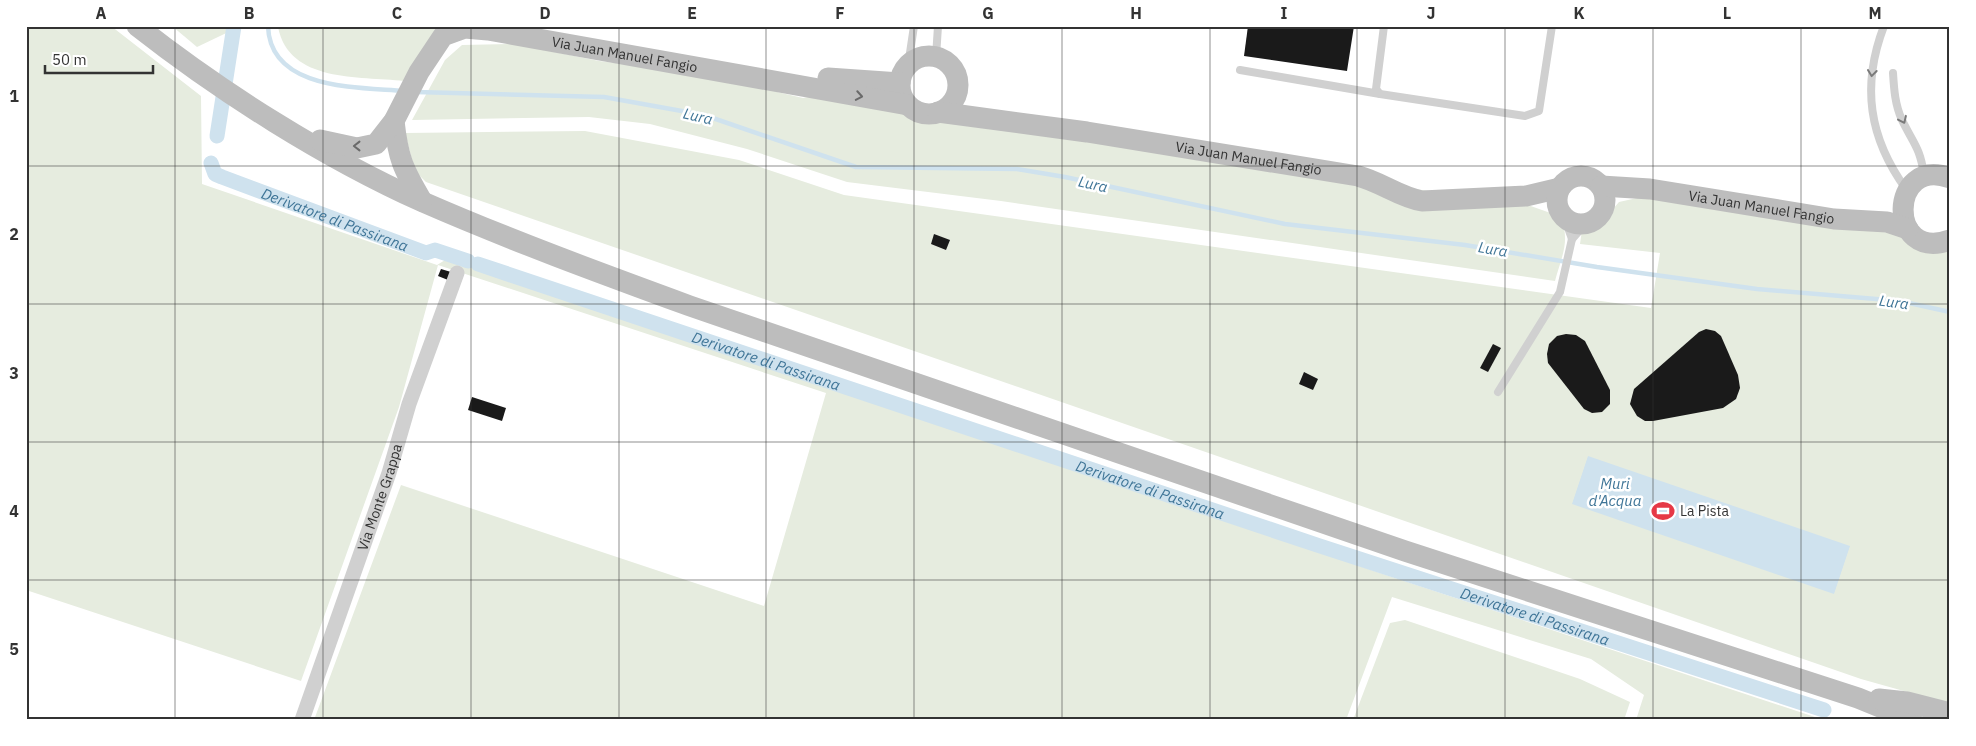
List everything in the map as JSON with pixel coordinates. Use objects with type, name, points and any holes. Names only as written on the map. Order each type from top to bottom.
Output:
[{"type":"street","points":[[137,26],[174,55],[293,134],[422,201],[596,271],[708,312],[1406,551],[1858,698],[1912,720]]},
{"type":"street","name":"Via Juan Manuel Fangio","points":[[293,134],[357,148],[376,144],[394,121],[419,72],[443,36],[465,28],[488,30],[908,105],[922,113],[938,112],[967,116],[1358,176],[1378,182],[1406,197],[1422,201],[1526,196],[1560,188]]},
{"type":"street","points":[[936,57],[950,66],[955,73],[958,89],[951,104],[938,112]]},
{"type":"street","name":"Via Juan Manuel Fangio","points":[[725,72],[904,75],[921,58],[936,57]]},
{"type":"street","points":[[904,75],[904,98],[908,105]]},
{"type":"street","points":[[955,98],[967,116]]},
{"type":"street","points":[[394,121],[397,153],[406,176],[422,201]]},
{"type":"street","points":[[1924,177],[1936,175],[1950,178]]},
{"type":"street","points":[[1580,176],[1596,180],[1603,196],[1597,218],[1586,223],[1574,222],[1563,214],[1558,201],[1560,188],[1565,182],[1580,176]]},
{"type":"street","name":"Via Juan Manuel Fangio","points":[[1859,220],[1884,214],[1905,197],[1924,177]]},
{"type":"street","name":"Via Juan Manuel Fangio","points":[[1603,196],[1650,189],[1834,219],[1887,222],[1908,229],[1918,238],[1930,242],[1950,240]]},
{"type":"street","name":"Via Juan Manuel Fangio","points":[[1526,196],[1563,214]]},
{"type":"street","points":[[1905,197],[1903,217],[1908,229]]},
{"type":"street","name":"Via Monte Grappa","points":[[302,720],[389,473],[409,404],[457,274]]},
{"type":"street","points":[[1858,698],[1907,702],[1950,713]]},
{"type":"street","points":[[1858,698],[1884,720]]},
{"type":"lane","points":[[904,75],[914,26]]},
{"type":"lane","points":[[936,57],[938,26]]},
{"type":"lane","points":[[1380,94],[1376,89],[1384,26]]},
{"type":"lane","points":[[1240,70],[1525,116],[1539,112],[1552,26]]},
{"type":"lane","points":[[1884,26],[1872,69],[1872,111],[1885,156],[1905,197]]},
{"type":"lane","points":[[1893,73],[1894,94],[1902,120],[1921,154],[1924,177]]},
{"type":"lane","points":[[1563,214],[1572,240]]},
{"type":"lane","points":[[1498,392],[1560,292],[1572,240],[1586,223]]},
{"type":"shaded area","points":[[26,26],[111,26],[201,96],[202,184],[437,265],[450,257],[1377,572],[1824,720],[1636,720],[1644,695],[1591,659],[1392,597],[1346,720],[314,720],[401,485],[764,606],[826,393],[438,265],[399,407],[301,681],[26,590]]},
{"type":"shaded area","points":[[172,26],[241,26],[197,47]]},
{"type":"shaded area","points":[[442,26],[404,81],[347,76],[328,73],[311,67],[296,58],[285,45],[278,27]]},
{"type":"shaded area","points":[[515,44],[599,61],[746,79],[777,92],[803,98],[815,96],[1356,181],[1525,204],[1559,216],[1565,232],[1564,248],[1555,281],[1001,201],[847,182],[747,149],[650,124],[589,117],[412,120],[445,60],[462,45]]},
{"type":"shaded area","name":"La Pista","points":[[585,131],[739,160],[844,195],[1651,308],[1660,253],[1580,244],[1582,230],[1600,224],[1619,202],[1637,198],[1662,200],[1899,233],[1927,253],[1950,251],[1950,704],[1861,679],[426,182],[415,171],[405,133]]},
{"type":"shaded area","points":[[1405,620],[1580,679],[1630,702],[1624,720],[1353,720],[1390,623]]},
{"type":"water","name":"Muri d'Acqua","points":[[1588,456],[1850,546],[1834,594],[1572,504]]},
{"type":"building","points":[[1248,26],[1354,26],[1347,71],[1244,56]]},
{"type":"building","points":[[934,234],[950,240],[946,250],[931,244]]},
{"type":"building","points":[[441,269],[451,272],[448,280],[438,276]]},
{"type":"building","points":[[1706,329],[1715,331],[1721,336],[1738,375],[1740,388],[1736,399],[1723,408],[1653,421],[1645,421],[1637,416],[1630,404],[1634,389],[1699,332]]},
{"type":"building","points":[[1566,334],[1576,335],[1585,341],[1610,390],[1610,404],[1602,412],[1592,413],[1584,409],[1548,363],[1549,344],[1557,336]]},
{"type":"building","points":[[1493,344],[1501,348],[1488,372],[1480,368]]},
{"type":"building","points":[[1304,372],[1318,379],[1313,390],[1299,384]]},
{"type":"building","points":[[472,397],[506,408],[502,421],[468,410]]},
{"type":"waterway","name":"Derivatore di Passirana","points":[[217,136],[234,26]]},
{"type":"waterway","name":"Lura","points":[[268,26],[273,47],[284,63],[300,74],[342,86],[404,91]]},
{"type":"waterway","name":"Lura","points":[[416,92],[604,97],[704,115],[856,167],[1017,169],[1065,177],[1285,224],[1465,245],[1597,267],[1757,289],[1900,301],[1950,312]]},
{"type":"waterway","name":"Derivatore di Passirana","points":[[211,163],[215,174],[222,177],[426,253],[435,250],[468,261]]},
{"type":"waterway","name":"Derivatore di Passirana","points":[[478,264],[1317,545],[1824,710]]},
{"type":"place","name":"La Pista","points":[[1663,511]]}]
